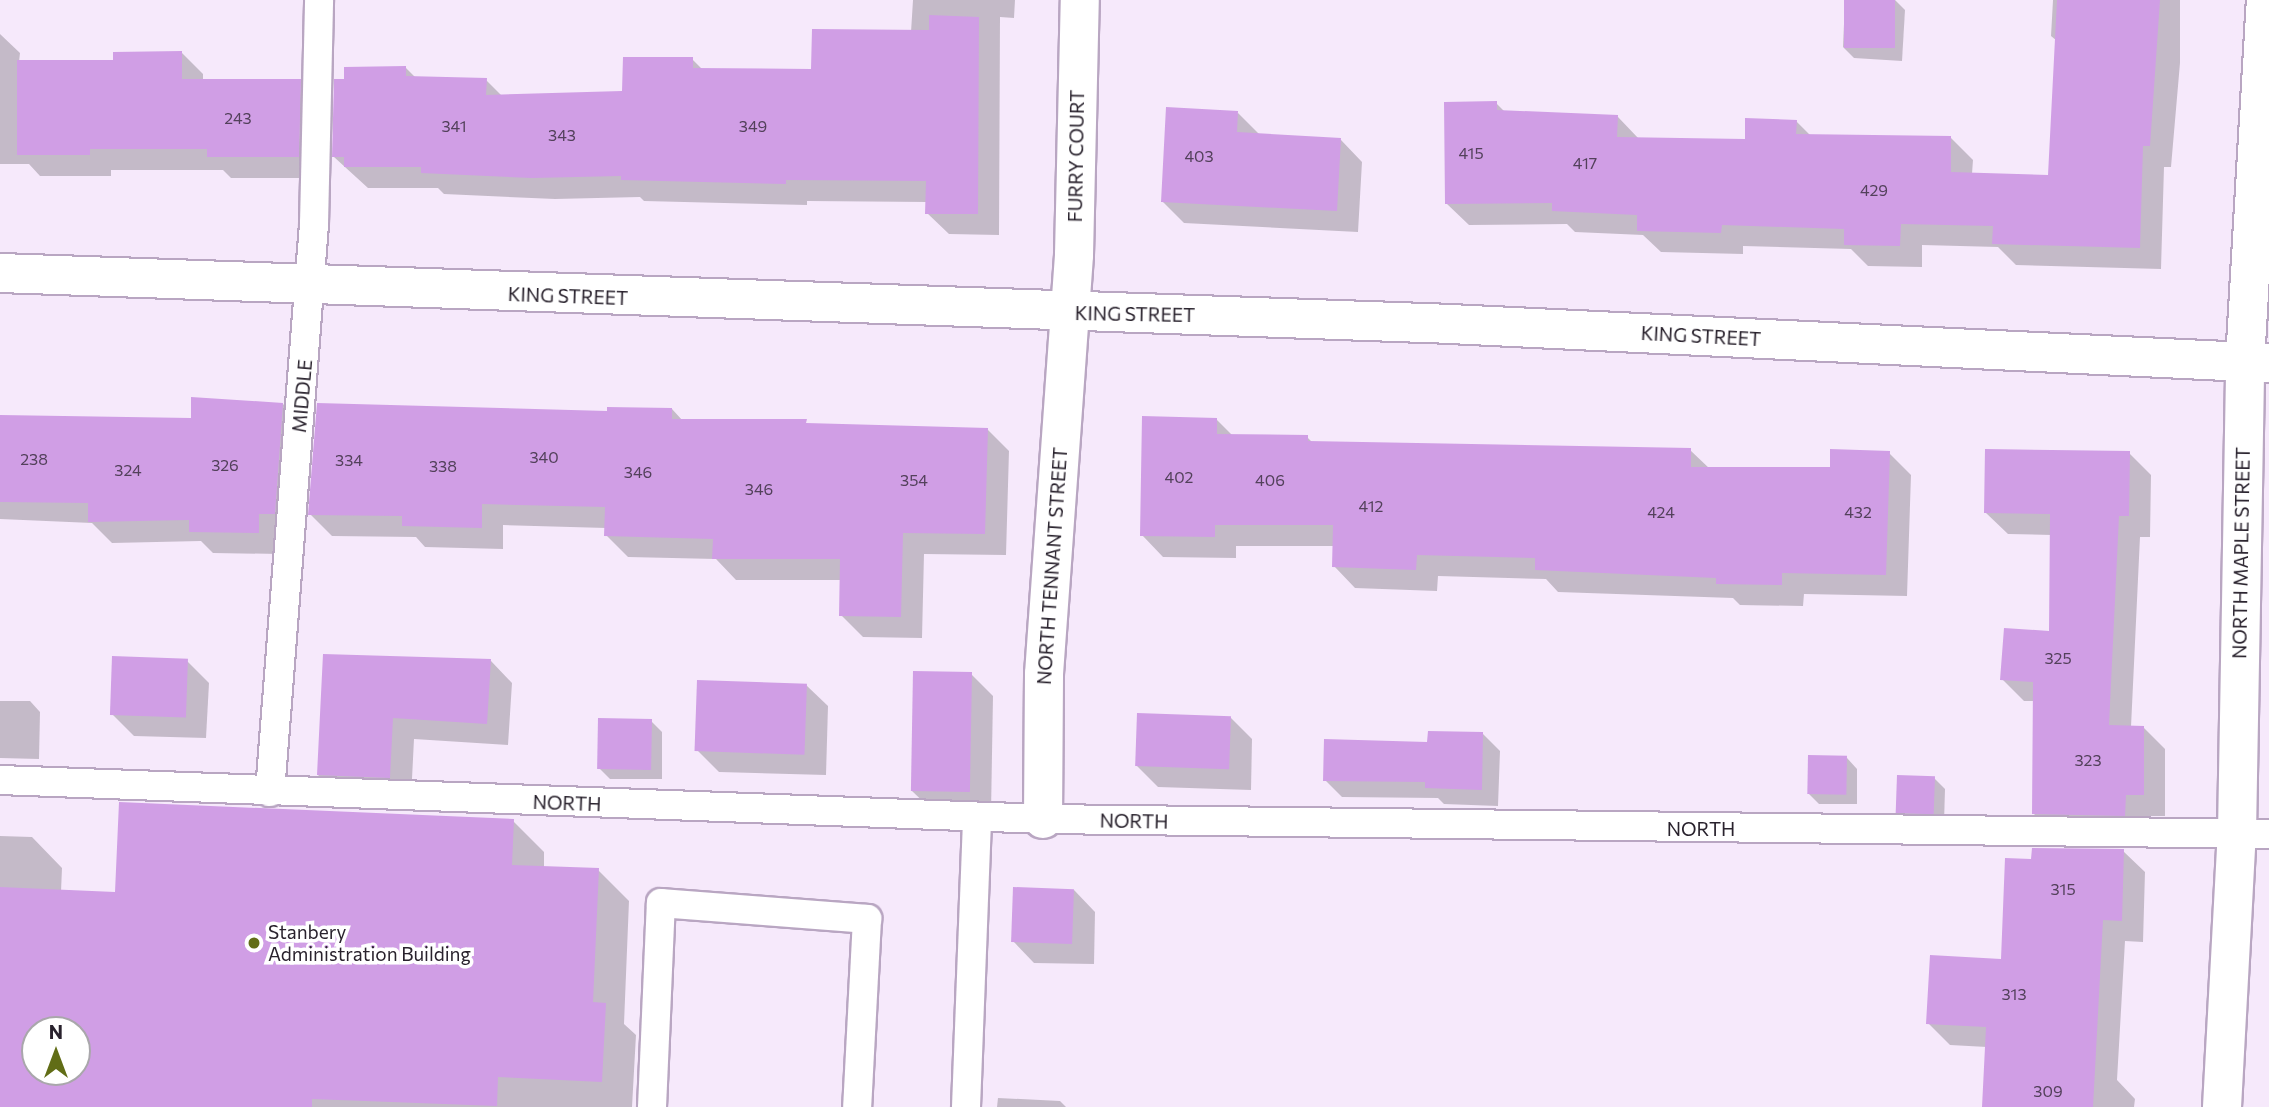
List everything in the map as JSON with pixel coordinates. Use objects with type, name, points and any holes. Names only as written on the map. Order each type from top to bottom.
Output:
[{"type":"street","name":"FURRY COURT","points":[[1070,313],[1080,0]]},
{"type":"street","name":"NORTH MAPLE STREET","points":[[2222,1107],[2253,833],[2257,363],[2266,0]]},
{"type":"street","name":"KING STREET","points":[[0,273],[1464,325],[2257,363]]},
{"type":"street","name":"NORTH TENNANT STREET","points":[[1043,819],[1044,674],[1070,313]]},
{"type":"lane","name":"MIDDLE","points":[[270,792],[310,285],[319,0]]},
{"type":"lane","name":"NORTH","points":[[0,780],[1043,819],[2253,833]]},
{"type":"lane","points":[[967,1107],[977,817]]},
{"type":"lane","points":[[652,1107],[661,903],[867,919],[857,1107]]},
{"type":"building","points":[[1844,0],[1895,0],[1895,48],[1844,48]]},
{"type":"building","points":[[2057,0],[2160,0],[2150,146],[2143,146],[2140,248],[1992,244],[1993,226],[1901,224],[1900,246],[1844,245],[1844,229],[1722,225],[1721,233],[1637,231],[1637,215],[1552,211],[1552,203],[1445,204],[1444,102],[1497,101],[1497,110],[1618,115],[1617,137],[1745,139],[1745,118],[1797,120],[1796,134],[1951,136],[1951,172],[2048,175]]},
{"type":"building","points":[[929,15],[979,17],[978,214],[925,214],[926,181],[786,180],[786,184],[621,180],[621,176],[532,178],[421,173],[421,167],[344,167],[344,157],[332,157],[334,79],[344,79],[344,67],[406,66],[406,76],[487,78],[486,95],[622,91],[623,57],[693,57],[693,68],[811,69],[812,29],[929,30]]},
{"type":"building","points":[[182,51],[182,79],[301,79],[299,157],[207,157],[207,149],[90,149],[90,155],[17,155],[17,60],[113,60],[113,52]]},
{"type":"building","points":[[1166,107],[1238,111],[1237,132],[1341,138],[1337,211],[1161,202]]},
{"type":"building","points":[[191,397],[283,403],[275,514],[259,514],[259,533],[189,532],[189,520],[88,522],[88,503],[0,502],[0,415],[191,418]]},
{"type":"building","points":[[317,403],[607,411],[607,407],[672,408],[672,419],[807,419],[806,423],[988,428],[985,534],[903,533],[901,617],[839,616],[840,559],[712,559],[713,539],[604,536],[605,507],[482,504],[482,528],[402,526],[402,516],[308,515]]},
{"type":"building","points":[[1142,416],[1217,418],[1217,434],[1308,435],[1308,441],[1691,448],[1691,467],[1830,467],[1830,449],[1890,451],[1886,575],[1782,573],[1782,585],[1716,584],[1716,578],[1535,570],[1535,558],[1417,555],[1416,570],[1332,567],[1333,525],[1215,525],[1215,537],[1140,536]]},
{"type":"building","points":[[1985,449],[2130,451],[2129,516],[2119,516],[2109,725],[2144,726],[2144,795],[2126,795],[2125,816],[2032,814],[2033,682],[2000,680],[2004,628],[2049,631],[2050,514],[1984,513]]},
{"type":"building","points":[[323,654],[491,659],[487,724],[393,718],[390,778],[317,775]]},
{"type":"building","points":[[112,656],[188,659],[186,718],[110,715]]},
{"type":"building","points":[[913,671],[972,672],[970,792],[911,791]]},
{"type":"building","points":[[697,680],[807,684],[804,755],[695,751]]},
{"type":"building","points":[[1137,713],[1231,716],[1229,769],[1135,766]]},
{"type":"building","points":[[598,718],[652,719],[651,770],[597,769]]},
{"type":"building","points":[[1428,731],[1483,732],[1482,790],[1425,788],[1425,782],[1323,781],[1324,739],[1427,742]]},
{"type":"building","points":[[1808,755],[1847,756],[1846,795],[1807,794]]},
{"type":"building","points":[[1897,775],[1935,776],[1934,814],[1896,813]]},
{"type":"building","name":"Stanbery Administration Building","points":[[119,802],[514,819],[512,865],[599,868],[593,1002],[606,1003],[602,1082],[498,1077],[497,1106],[312,1099],[312,1107],[0,1107],[0,887],[115,892]]},
{"type":"building","points":[[2032,848],[2124,849],[2122,921],[2103,920],[2093,1107],[1982,1107],[1986,1027],[1926,1024],[1930,955],[2001,959],[2005,858],[2031,859]]},
{"type":"building","points":[[1013,887],[1074,889],[1072,944],[1011,942]]},
{"type":"place","name":"Stanbery Administration Building","points":[[254,943]]}]
